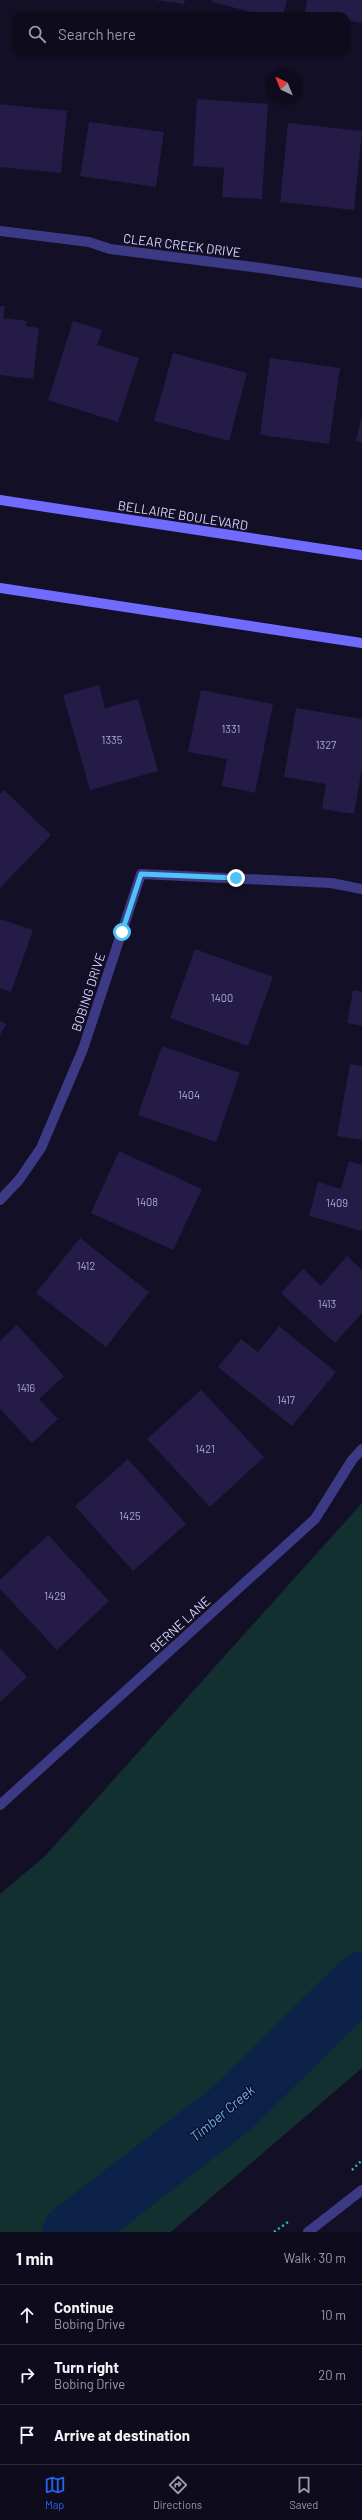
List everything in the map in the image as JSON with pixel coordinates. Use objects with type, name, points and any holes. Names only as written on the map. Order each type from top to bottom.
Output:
[{"type":"main road","name":"BELLAIRE BOULEVARD","points":[[0,500],[362,555]]},
{"type":"main road","points":[[0,588],[362,643]]},
{"type":"street","name":"CLEAR CREEK DRIVE","points":[[0,231],[89,242],[110,249],[261,268],[362,283]]},
{"type":"street","name":"BOBING DRIVE","points":[[0,1200],[19,1180],[41,1148],[83,1049],[141,874],[331,883],[362,889]]},
{"type":"street","name":"BERNE LANE","points":[[0,1805],[315,1519],[352,1460],[362,1448]]},
{"type":"street","points":[[308,2232],[362,2190]]},
{"type":"green space","points":[[362,1503],[362,2068],[171,2232],[0,2232],[0,1894],[46,1855]]},
{"type":"building","points":[[154,0],[185,0],[184,4]]},
{"type":"building","points":[[212,0],[287,0],[284,12],[251,12],[212,2]]},
{"type":"building","points":[[307,0],[362,0],[362,23],[350,21],[350,12],[305,12]]},
{"type":"building","points":[[197,99],[268,104],[262,199],[222,197],[224,168],[193,166]]},
{"type":"building","points":[[0,104],[67,111],[61,173],[0,167]]},
{"type":"building","points":[[89,122],[164,132],[156,187],[80,176]]},
{"type":"building","points":[[288,123],[362,131],[354,210],[280,202]]},
{"type":"building","points":[[0,306],[5,306],[3,318],[27,321],[26,326],[39,328],[33,379],[0,375]]},
{"type":"building","points":[[73,321],[102,330],[97,345],[139,358],[118,422],[48,400]]},
{"type":"building","points":[[173,353],[247,373],[229,441],[154,421]]},
{"type":"building","points":[[270,358],[340,368],[329,444],[260,435]]},
{"type":"building","points":[[362,418],[362,443],[356,441]]},
{"type":"building","points":[[99,685],[105,708],[138,699],[158,771],[90,790],[63,695]]},
{"type":"building","points":[[201,690],[273,704],[255,793],[222,786],[227,759],[188,752]]},
{"type":"building","points":[[296,708],[362,719],[362,768],[354,814],[322,809],[326,784],[284,777]]},
{"type":"building","points":[[4,790],[51,835],[0,888],[0,794]]},
{"type":"building","points":[[0,919],[33,930],[11,992],[0,988]]},
{"type":"building","points":[[195,949],[273,977],[248,1046],[170,1018]]},
{"type":"building","points":[[353,990],[362,992],[362,1026],[347,1023]]},
{"type":"building","points":[[0,1021],[6,1024],[0,1035]]},
{"type":"building","points":[[162,1046],[240,1073],[216,1142],[138,1115]]},
{"type":"building","points":[[350,1064],[362,1066],[362,1140],[337,1136]]},
{"type":"building","points":[[119,1151],[202,1189],[173,1250],[91,1213]]},
{"type":"building","points":[[349,1161],[362,1165],[362,1231],[309,1216],[318,1182],[341,1189]]},
{"type":"building","points":[[80,1238],[149,1292],[106,1347],[36,1293]]},
{"type":"building","points":[[347,1256],[362,1270],[362,1313],[335,1343],[281,1293],[303,1269],[321,1286]]},
{"type":"building","points":[[17,1325],[64,1376],[39,1399],[58,1419],[32,1443],[0,1409],[0,1341]]},
{"type":"building","points":[[279,1326],[336,1372],[292,1426],[218,1367],[241,1339],[258,1352]]},
{"type":"building","points":[[201,1390],[264,1457],[210,1507],[147,1439]]},
{"type":"building","points":[[128,1459],[186,1524],[133,1571],[75,1506]]},
{"type":"building","points":[[48,1535],[109,1601],[57,1650],[0,1589],[0,1580]]},
{"type":"building","points":[[0,1648],[27,1677],[0,1702]]},
{"type":"waterway","name":"Timber Creek","points":[[71,2232],[231,2109],[362,1980]]},
{"type":"route","points":[[122,932],[141,874],[236,878]]}]
